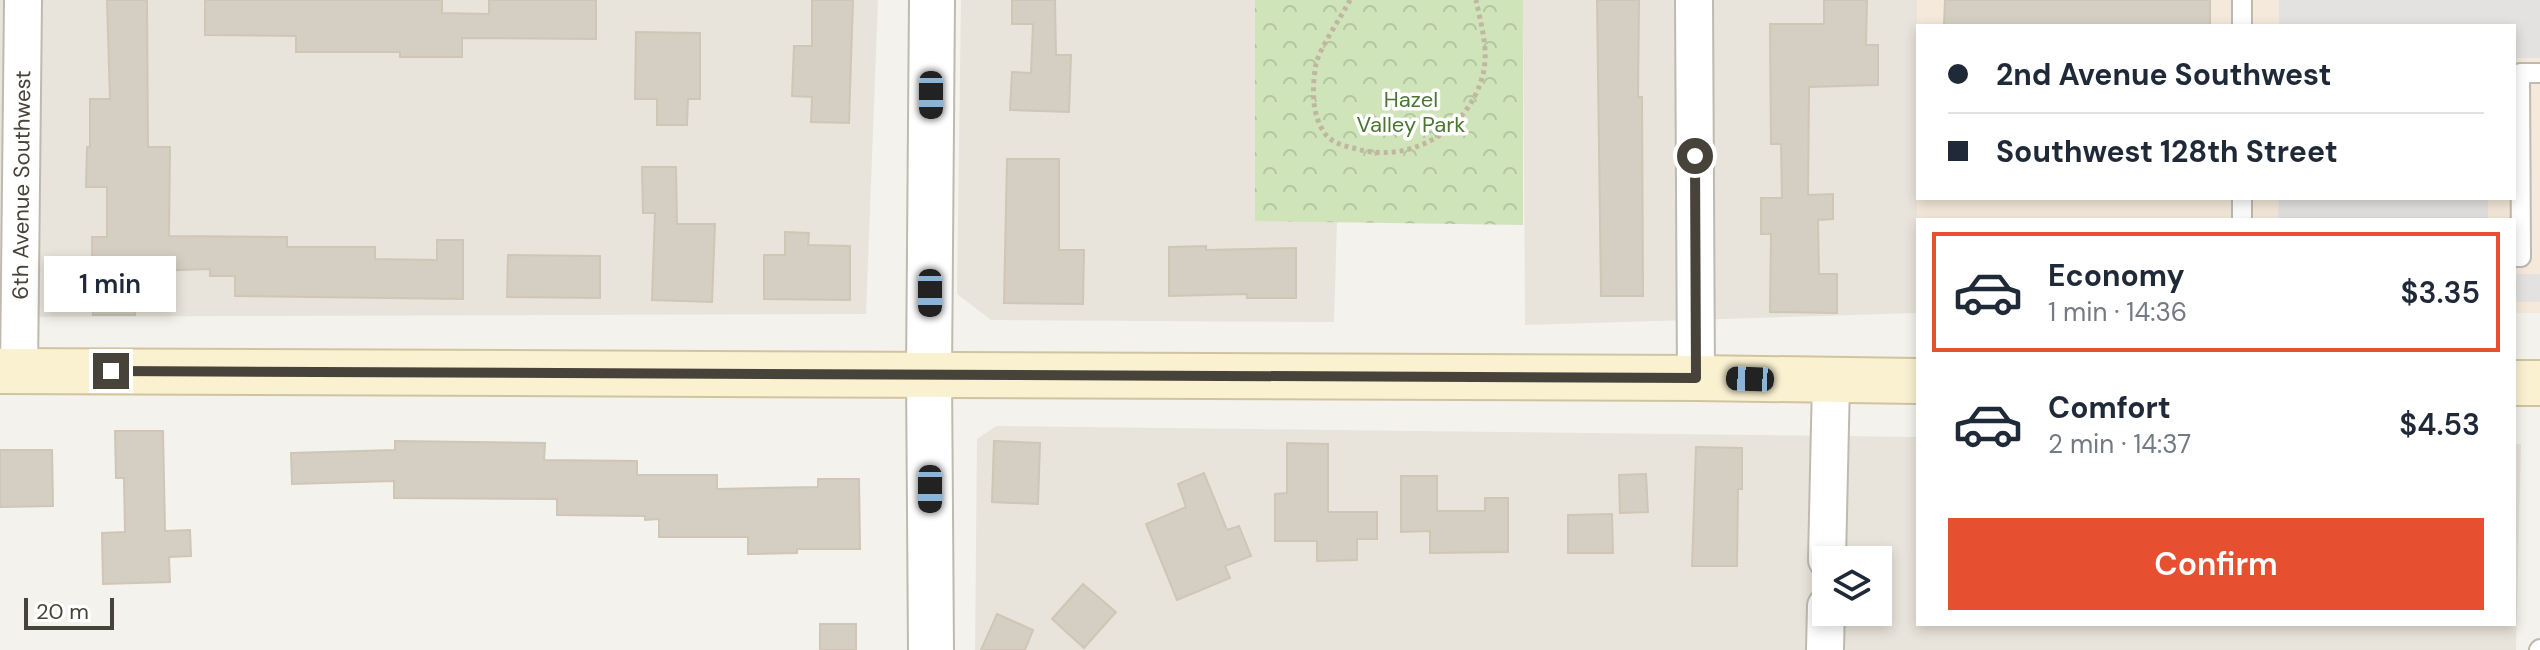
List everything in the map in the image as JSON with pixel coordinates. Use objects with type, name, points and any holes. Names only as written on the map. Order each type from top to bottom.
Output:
[{"type":"main road","points":[[10,371],[1916,381]]},
{"type":"main road","points":[[2516,383],[2540,383]]},
{"type":"street","name":"6th Avenue Southwest","points":[[10,371],[23,0]]},
{"type":"street","points":[[931,650],[929,374],[932,0]]},
{"type":"street","points":[[1694,0],[1696,378]]},
{"type":"street","points":[[1827,546],[1831,381]]},
{"type":"street","points":[[1825,650],[1826,626]]},
{"type":"lane","points":[[2242,0],[2242,24]]},
{"type":"lane","points":[[2540,73],[2520,73],[2518,257],[2540,264]]},
{"type":"path","points":[[1350,0],[1317,60],[1314,85],[1316,116],[1327,136],[1340,145],[1383,154],[1414,148],[1436,139],[1457,123],[1472,102],[1483,77],[1486,48],[1476,0]]},
{"type":"shaded area","points":[[0,0],[878,0],[866,314],[0,317]]},
{"type":"shaded area","points":[[961,0],[1255,0],[1255,220],[1337,222],[1334,322],[991,320],[957,294]]},
{"type":"shaded area","points":[[1523,0],[1917,0],[1916,313],[1525,325]]},
{"type":"shaded area","points":[[1917,0],[2540,0],[2540,313],[2516,313],[2516,218],[1917,218],[1917,200],[2516,200],[2516,24],[1917,24]]},
{"type":"shaded area","points":[[2279,0],[2540,0],[2540,58],[2516,58],[2516,24],[2279,24]]},
{"type":"shaded area","points":[[2279,200],[2488,200],[2488,218],[2278,218]]},
{"type":"shaded area","points":[[2516,274],[2540,274],[2540,302],[2516,302]]},
{"type":"shaded area","points":[[996,426],[1916,437],[1916,626],[2516,626],[2516,444],[2521,444],[2516,650],[975,650],[977,439]]},
{"type":"green space","name":"Hazel Valley Park","points":[[1255,0],[1523,0],[1523,225],[1255,221]]},
{"type":"building","points":[[107,0],[147,0],[148,147],[170,147],[169,236],[287,237],[287,247],[375,247],[375,259],[437,260],[437,240],[463,240],[463,299],[235,296],[235,276],[210,276],[210,269],[150,271],[150,301],[135,301],[135,315],[93,315],[92,237],[107,237],[107,187],[86,187],[87,147],[90,147],[90,99],[110,99]]},
{"type":"building","points":[[205,0],[442,0],[442,13],[489,14],[489,0],[596,0],[596,39],[462,38],[462,57],[400,57],[400,52],[296,52],[296,36],[205,35]]},
{"type":"building","points":[[812,0],[853,0],[849,123],[811,122],[812,97],[792,96],[794,46],[812,46]]},
{"type":"building","points":[[1012,0],[1055,0],[1056,55],[1071,55],[1069,112],[1010,110],[1012,72],[1031,73],[1033,24],[1012,24]]},
{"type":"building","points":[[1597,0],[1639,0],[1643,296],[1601,296]]},
{"type":"building","points":[[1824,0],[1867,0],[1866,45],[1878,45],[1878,85],[1809,87],[1808,195],[1833,194],[1833,219],[1818,220],[1819,274],[1837,274],[1837,313],[1770,312],[1771,234],[1761,234],[1761,198],[1782,198],[1781,144],[1771,144],[1770,24],[1824,24]]},
{"type":"building","points":[[1945,0],[2210,0],[2210,24],[1944,24]]},
{"type":"building","points":[[636,32],[700,33],[700,99],[688,99],[687,125],[657,125],[657,99],[635,99]]},
{"type":"building","points":[[1007,159],[1059,159],[1059,250],[1084,250],[1083,304],[1004,303]]},
{"type":"building","points":[[642,167],[676,167],[677,224],[715,224],[712,302],[652,300],[655,213],[643,213]]},
{"type":"building","points":[[785,232],[809,233],[808,245],[850,246],[850,300],[764,299],[764,255],[785,255]]},
{"type":"building","points":[[1206,246],[1206,250],[1296,248],[1296,298],[1247,298],[1247,294],[1169,296],[1169,247]]},
{"type":"building","points":[[508,255],[600,256],[600,298],[507,297]]},
{"type":"building","points":[[115,431],[163,431],[165,531],[190,530],[191,556],[169,557],[170,582],[103,584],[102,533],[125,532],[124,478],[116,478]]},
{"type":"building","points":[[395,441],[545,443],[544,460],[637,461],[637,475],[717,475],[717,489],[818,487],[818,479],[859,479],[860,549],[797,549],[797,553],[748,554],[748,537],[659,537],[659,519],[645,520],[645,516],[557,515],[557,499],[394,498],[394,481],[292,484],[291,453],[395,450]]},
{"type":"building","points":[[994,441],[1040,443],[1038,504],[992,502]]},
{"type":"building","points":[[1287,443],[1328,444],[1328,512],[1377,512],[1377,539],[1357,539],[1357,560],[1317,561],[1317,541],[1275,541],[1275,494],[1287,493]]},
{"type":"building","points":[[1696,447],[1742,448],[1737,566],[1692,566]]},
{"type":"building","points":[[0,450],[52,450],[53,506],[0,507]]},
{"type":"building","points":[[1204,473],[1227,530],[1239,526],[1251,556],[1225,566],[1230,578],[1177,600],[1146,524],[1186,507],[1178,484]]},
{"type":"building","points":[[1646,474],[1648,512],[1620,513],[1619,475]]},
{"type":"building","points":[[1401,476],[1437,476],[1437,511],[1485,511],[1485,498],[1508,498],[1508,552],[1430,553],[1430,531],[1401,532]]},
{"type":"building","points":[[1612,514],[1613,553],[1568,553],[1568,515]]},
{"type":"building","points":[[1083,584],[1116,612],[1084,648],[1052,619]]},
{"type":"building","points":[[997,614],[1033,630],[1025,650],[981,650]]},
{"type":"building","points":[[820,624],[856,624],[856,650],[820,650]]},
{"type":"route","points":[[111,371],[1696,378],[1695,156]]}]
